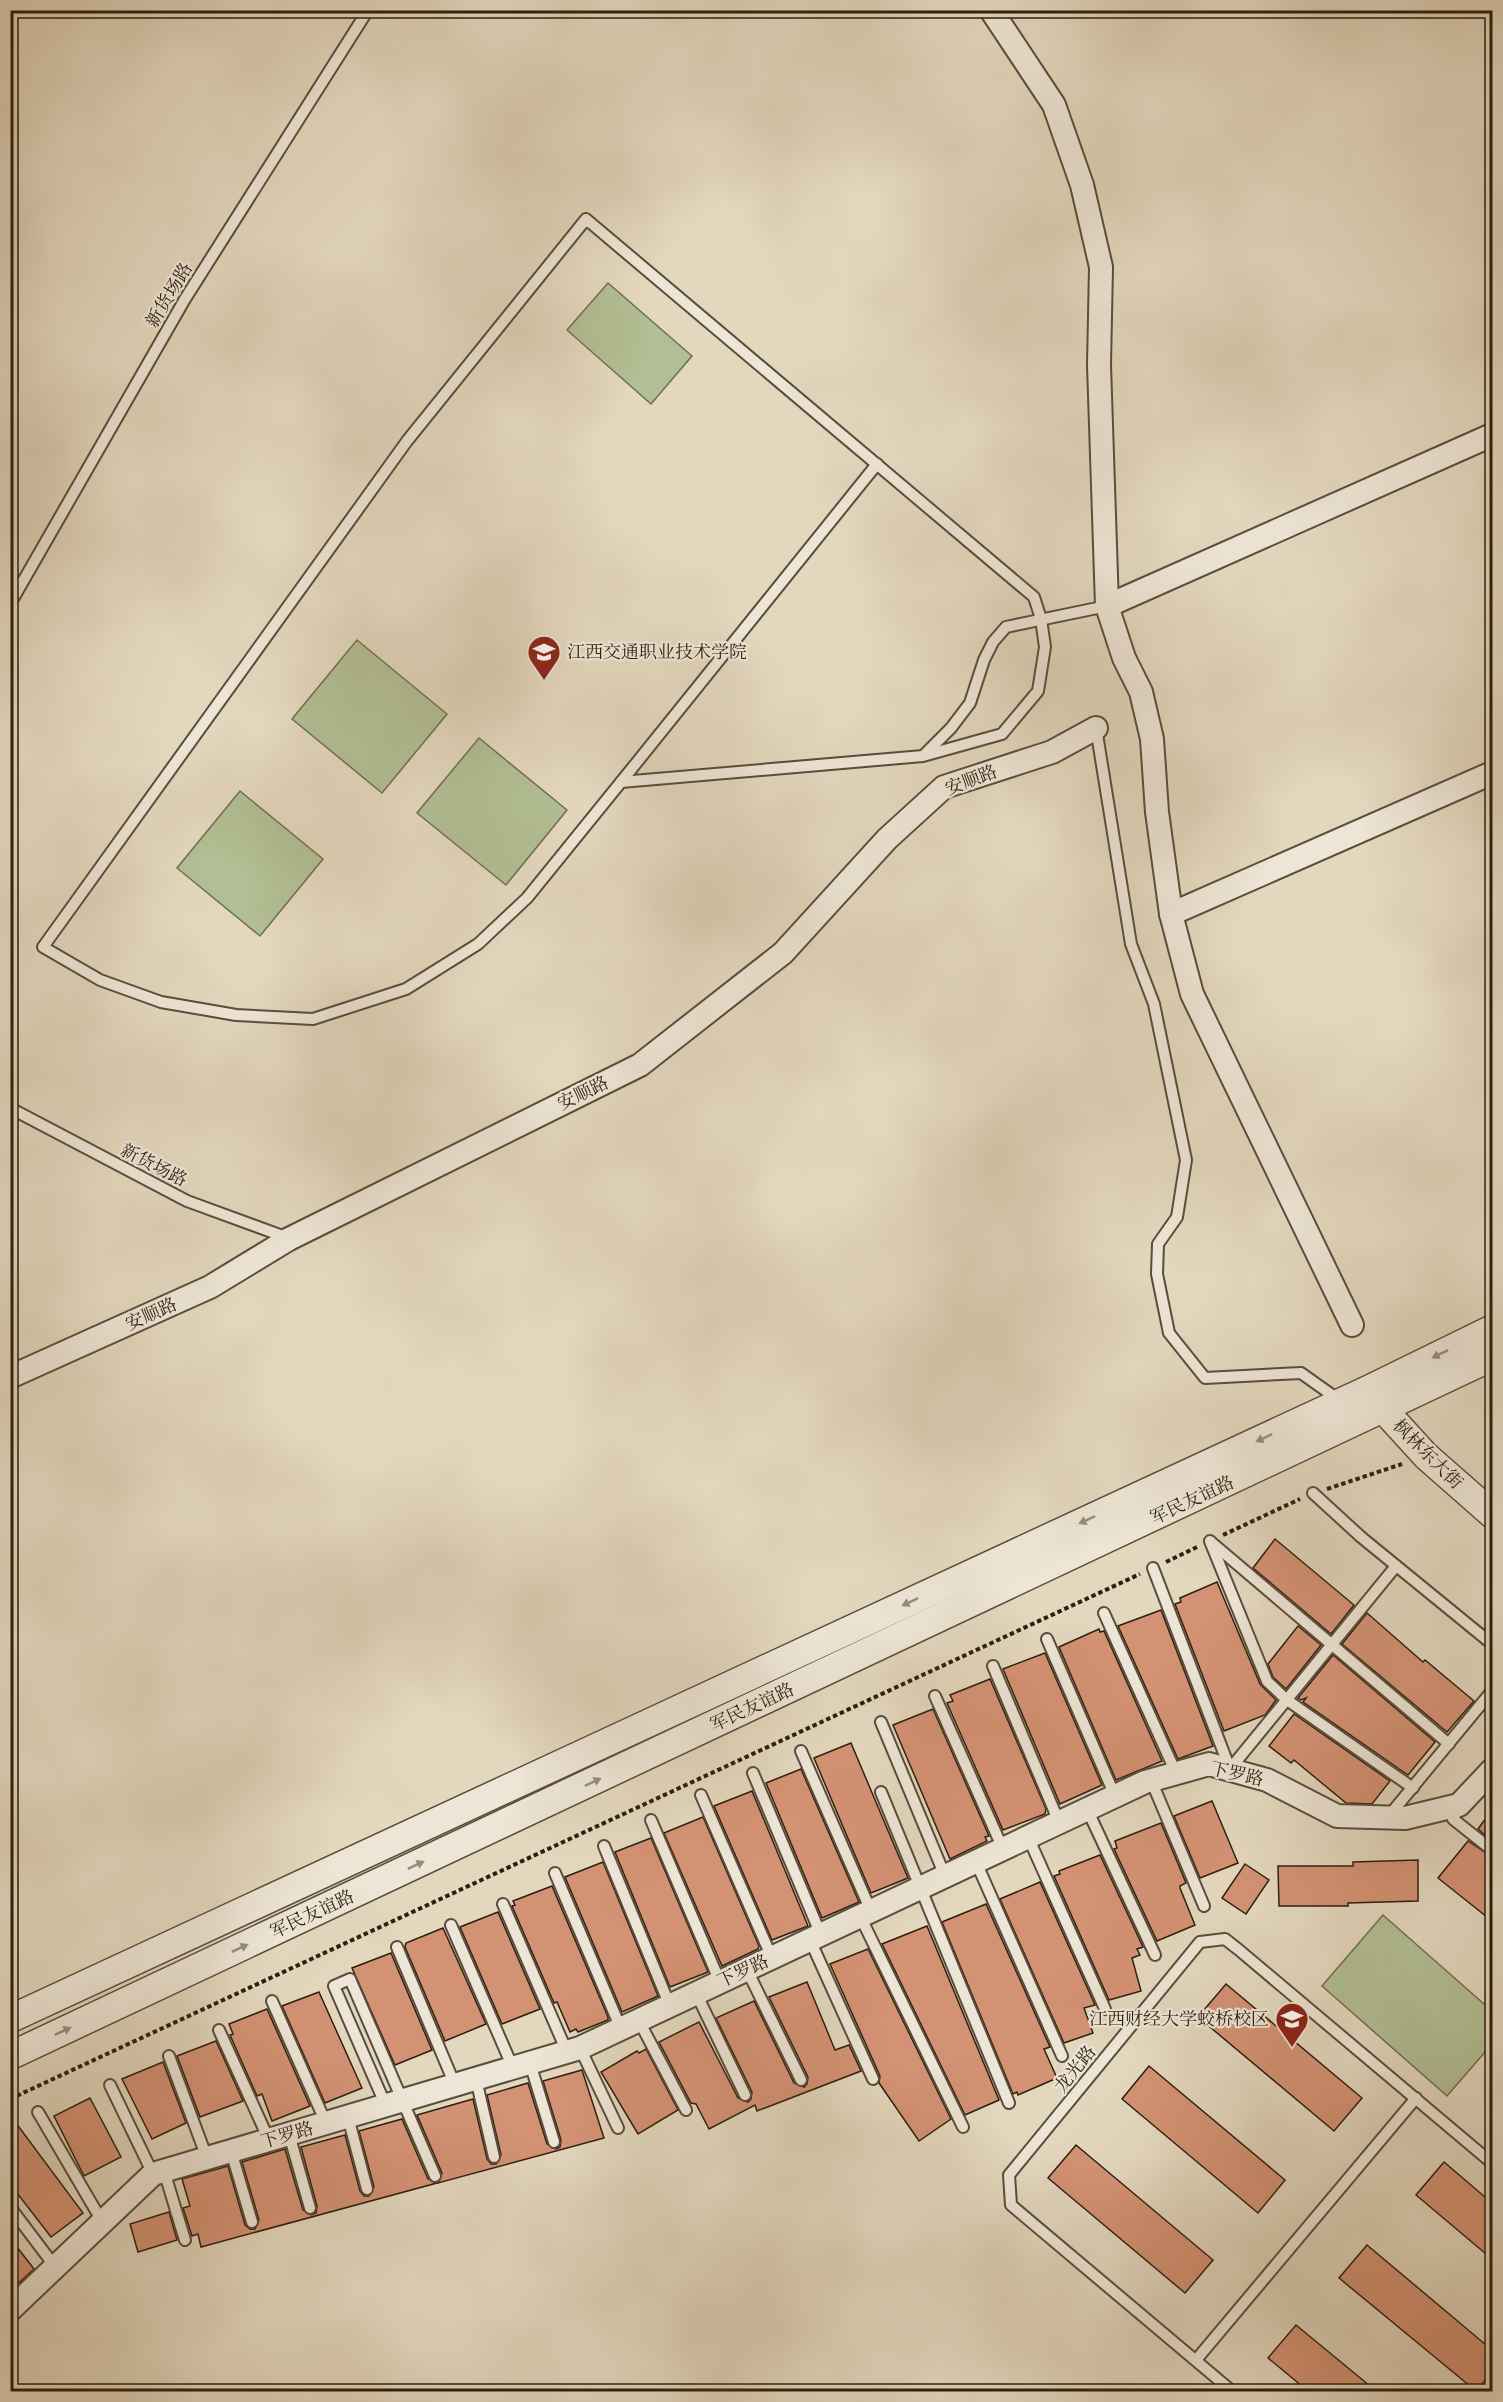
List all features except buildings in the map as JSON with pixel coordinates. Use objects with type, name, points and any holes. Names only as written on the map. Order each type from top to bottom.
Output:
[{"type":"street","points":[[991,10],[1054,105],[1082,185],[1101,267],[1099,365],[1107,606],[1124,658],[1141,692],[1152,739],[1157,812],[1171,914],[1192,994],[1352,1325]]},
{"type":"street","points":[[1107,606],[1492,435]]},
{"type":"street","name":"安顺路","points":[[10,1377],[210,1287],[289,1239],[640,1065],[783,953],[887,839],[944,787],[1052,752],[1095,728]]},
{"type":"street","points":[[1171,914],[1492,773]]},
{"type":"street","name":"军民友谊路","points":[[10,2056],[1384,1395],[1492,1329]]},
{"type":"street","name":"军民友谊路","points":[[10,2019],[1342,1402],[1384,1395],[1492,1357]]},
{"type":"street","name":"枫林东大街","points":[[1384,1395],[1426,1456],[1492,1514]]},
{"type":"street","name":"枫林东大街","points":[[1384,1395],[1492,1493]]},
{"type":"street","name":"下罗路","points":[[10,2310],[158,2173],[573,2050],[1151,1780],[1209,1764],[1268,1779],[1337,1816],[1405,1818],[1459,1805]]},
{"type":"street","points":[[1459,1805],[1492,1771]]},
{"type":"lane","name":"新货场路","points":[[10,604],[185,299],[368,10]]},
{"type":"lane","points":[[621,782],[923,756],[1002,734],[1038,691],[1045,647],[1041,619],[1034,597],[877,464],[586,219],[407,441],[43,947],[100,980],[161,1002],[236,1015],[313,1019],[406,988],[478,944],[526,898],[877,464]]},
{"type":"lane","points":[[923,756],[951,728],[970,702],[984,660],[993,642],[1006,627],[1107,606]]},
{"type":"lane","points":[[1095,728],[1131,944],[1154,1004],[1186,1160],[1177,1217],[1158,1244],[1157,1274],[1169,1333],[1205,1378],[1302,1373],[1342,1402]]},
{"type":"lane","name":"新货场路","points":[[10,1108],[187,1201],[289,1239]]},
{"type":"lane","points":[[1313,1493],[1396,1566],[1492,1644]]},
{"type":"lane","points":[[1210,1541],[1449,1744]]},
{"type":"lane","points":[[1210,1541],[1267,1681],[1287,1700],[1413,1788]]},
{"type":"lane","points":[[1153,1568],[1230,1769],[1396,1566]]},
{"type":"lane","points":[[1104,1613],[1176,1773]]},
{"type":"lane","points":[[1047,1638],[1115,1796]]},
{"type":"lane","points":[[993,1666],[1059,1822]]},
{"type":"lane","points":[[1388,1817],[1492,1691]]},
{"type":"lane","points":[[935,1696],[1003,1849]]},
{"type":"lane","points":[[881,1722],[945,1876]]},
{"type":"lane","points":[[801,1751],[865,1914],[963,2127]]},
{"type":"lane","points":[[753,1773],[873,2079]]},
{"type":"lane","points":[[1151,1780],[1204,1906]]},
{"type":"lane","points":[[881,1792],[1009,2103]]},
{"type":"lane","points":[[701,1795],[772,1958]]},
{"type":"lane","points":[[1459,1805],[1454,1819],[1492,1850]]},
{"type":"lane","points":[[1087,1809],[1155,1954]]},
{"type":"lane","points":[[651,1820],[720,1982]]},
{"type":"lane","points":[[1028,1837],[1105,2009]]},
{"type":"lane","points":[[604,1846],[670,2006]]},
{"type":"lane","points":[[976,1862],[1062,2056]]},
{"type":"lane","points":[[555,1874],[630,2025],[686,2110]]},
{"type":"lane","points":[[503,1904],[573,2050],[618,2127]]},
{"type":"lane","points":[[452,1925],[522,2066],[554,2142]]},
{"type":"lane","name":"龙光路","points":[[1233,2391],[1011,2205],[1009,2175],[1200,1942],[1224,1939],[1239,1950],[1492,2163]]},
{"type":"lane","points":[[397,1947],[466,2082],[494,2157]]},
{"type":"lane","points":[[747,1970],[801,2080]]},
{"type":"lane","points":[[395,2104],[350,1979],[334,1986],[395,2104],[435,2176]]},
{"type":"lane","points":[[696,1994],[745,2095]]},
{"type":"lane","points":[[272,2001],[326,2123]]},
{"type":"lane","points":[[219,2030],[279,2137],[310,2208]]},
{"type":"lane","points":[[169,2055],[207,2158]]},
{"type":"lane","points":[[110,2085],[158,2173],[186,2240]]},
{"type":"lane","points":[[1196,2360],[1416,2098]]},
{"type":"lane","points":[[38,2112],[104,2223]]},
{"type":"lane","points":[[348,2117],[367,2189]]},
{"type":"lane","points":[[231,2151],[252,2222]]},
{"type":"lane","points":[[10,2207],[56,2268]]},
{"type":"path","points":[[10,2099],[1313,1493],[1426,1456]]},
{"type":"green space","points":[[608,283],[692,356],[651,404],[567,330]]},
{"type":"green space","points":[[357,640],[447,714],[382,793],[292,719]]},
{"type":"green space","points":[[479,738],[567,810],[506,885],[417,813]]},
{"type":"green space","points":[[240,791],[323,859],[260,936],[177,868]]},
{"type":"green space","points":[[1383,1915],[1492,2011],[1492,2044],[1447,2096],[1322,1986]]},
{"type":"place","name":"江西交通职业技术学院","points":[[544,681]]},
{"type":"place","name":"江西财经大学蛟桥校区","points":[[1292,2048]]}]
